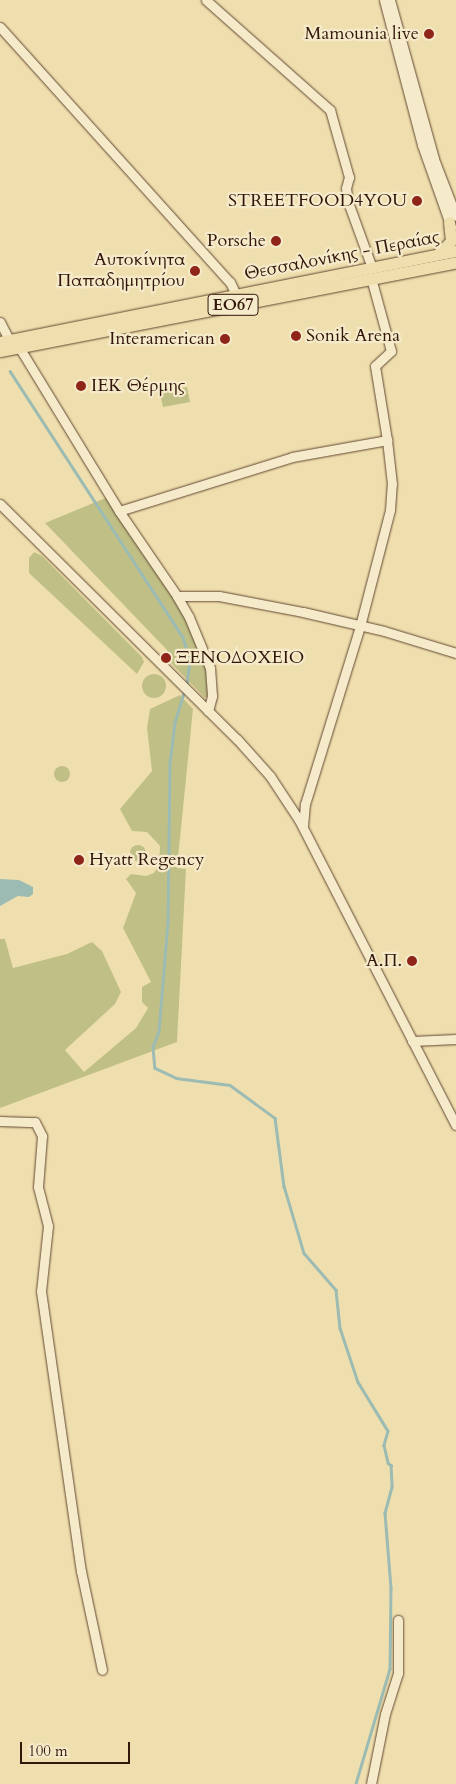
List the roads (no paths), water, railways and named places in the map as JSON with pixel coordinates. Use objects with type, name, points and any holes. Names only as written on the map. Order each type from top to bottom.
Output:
[{"type":"main road","points":[[436,255],[451,241],[453,219]]},
{"type":"main road","name":"Θεσσαλονίκης - Περαίας","points":[[7,345],[371,273],[456,251]]},
{"type":"main road","name":"Θεσσαλονίκης - Περαίας","points":[[7,345],[236,295],[371,273],[456,262]]},
{"type":"street","points":[[206,0],[330,110],[349,177],[346,193],[371,273],[391,351],[375,366],[392,484],[390,510],[360,626],[307,798],[303,828]]},
{"type":"street","points":[[384,0],[422,145],[453,219]]},
{"type":"street","points":[[390,0],[434,159],[453,219],[456,243]]},
{"type":"street","points":[[0,27],[230,282],[236,295]]},
{"type":"street","points":[[0,322],[7,345],[177,596],[210,668],[212,696],[208,710]]},
{"type":"street","points":[[119,511],[292,457],[387,440]]},
{"type":"street","points":[[0,504],[249,750],[288,802],[456,1125]]},
{"type":"street","points":[[177,596],[219,596],[360,626],[456,652]]},
{"type":"street","points":[[288,802],[298,803],[307,798]]},
{"type":"street","points":[[412,1041],[456,1039]]},
{"type":"street","points":[[0,1121],[35,1122],[42,1136],[38,1187],[48,1231],[40,1272],[41,1291],[81,1571],[102,1670]]},
{"type":"street","points":[[371,1784],[385,1714],[398,1673],[398,1620]]},
{"type":"water","points":[[0,879],[19,880],[33,887],[33,894],[29,897],[18,896],[0,906]]},
{"type":"waterway","points":[[10,371],[183,637],[190,660],[187,685]]},
{"type":"waterway","points":[[185,690],[175,723],[170,763],[168,922],[159,1032],[153,1047],[155,1068],[176,1078],[230,1085],[275,1118],[284,1186],[304,1253],[336,1290],[340,1328],[358,1382],[388,1431],[384,1445],[388,1463],[391,1465],[392,1487],[385,1513],[391,1588],[390,1669],[356,1784]]},
{"type":"place","name":"Mamounia live","points":[[429,34]]},
{"type":"place","name":"STREETFOOD4YOU","points":[[417,201]]},
{"type":"place","name":"Porsche","points":[[276,241]]},
{"type":"place","name":"Αυτοκίνητα Παπαδημητρίου","points":[[195,271]]},
{"type":"place","name":"Sonik Arena","points":[[296,336]]},
{"type":"place","name":"Interamerican","points":[[225,339]]},
{"type":"place","name":"ΙΕΚ Θέρμης","points":[[81,386]]},
{"type":"place","name":"ΞΕΝΟΔΟΧΕΙΟ","points":[[166,658]]},
{"type":"place","name":"Hyatt Regency","points":[[79,860]]},
{"type":"place","name":"Α.Π.","points":[[412,961]]}]
